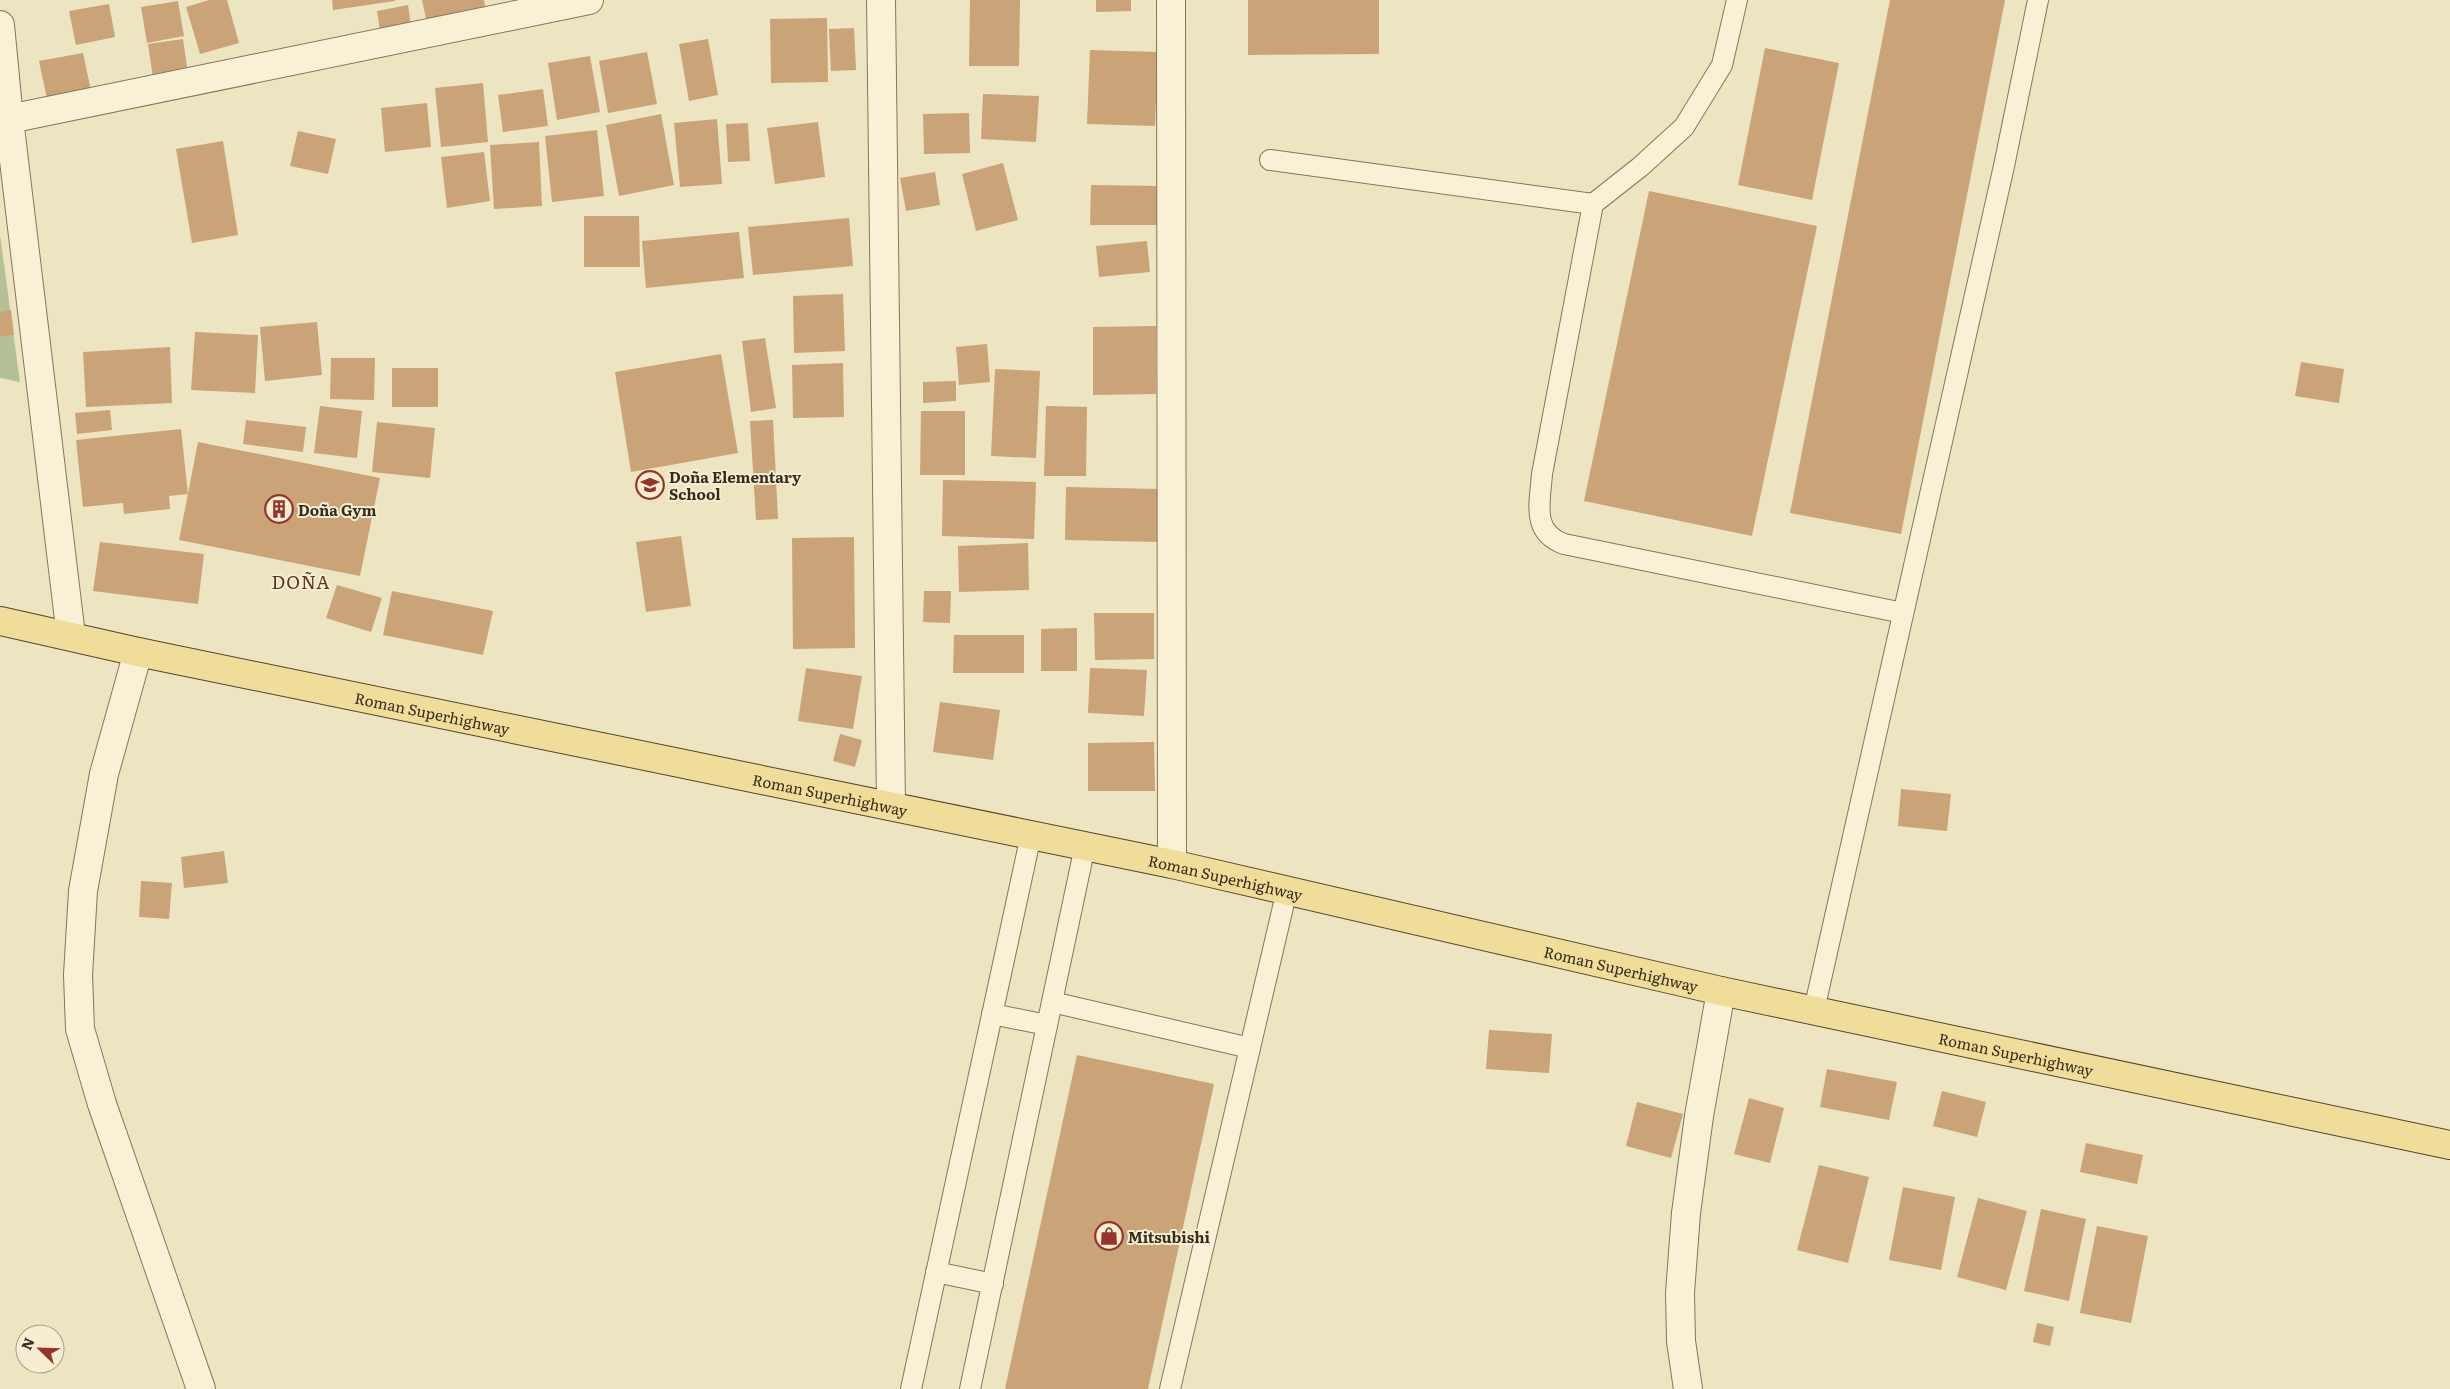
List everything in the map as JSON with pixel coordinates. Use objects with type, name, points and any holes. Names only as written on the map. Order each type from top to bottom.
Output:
[{"type":"main road","name":"Roman Superhighway","points":[[0,621],[138,652],[1172,864],[1721,991],[2450,1145]]},
{"type":"street","points":[[9,118],[589,0]]},
{"type":"street","points":[[881,0],[891,806]]},
{"type":"street","points":[[1172,0],[1172,864]]},
{"type":"street","points":[[0,25],[9,118],[71,636]]},
{"type":"street","points":[[138,652],[104,774],[83,891],[78,975],[80,1029],[102,1104],[201,1389]]},
{"type":"street","points":[[1688,1389],[1682,1341],[1680,1292],[1686,1213],[1699,1116],[1721,991]]},
{"type":"lane","points":[[1737,0],[1722,65],[1684,127],[1640,167],[1593,204],[1542,474],[1539,518],[1544,532],[1555,541],[1564,544],[1903,613]]},
{"type":"lane","points":[[1814,1010],[2004,166],[2038,0]]},
{"type":"lane","points":[[1270,160],[1593,204]]},
{"type":"lane","points":[[911,1389],[1030,835]]},
{"type":"lane","points":[[970,1389],[1084,846]]},
{"type":"lane","points":[[1170,1389],[1287,890]]},
{"type":"lane","points":[[1052,1002],[1250,1048]]},
{"type":"lane","points":[[992,1014],[1047,1025]]},
{"type":"lane","points":[[936,1272],[992,1284]]},
{"type":"green space","points":[[0,235],[20,382],[0,378]]},
{"type":"building","points":[[209,0],[227,0],[239,43],[200,54],[186,7]]},
{"type":"building","points":[[332,0],[395,0],[395,1],[333,10]]},
{"type":"building","points":[[422,0],[484,0],[485,8],[426,19]]},
{"type":"building","points":[[970,0],[1020,0],[1019,66],[969,66]]},
{"type":"building","points":[[1096,0],[1131,0],[1131,11],[1096,12]]},
{"type":"building","points":[[1248,0],[1379,0],[1379,54],[1248,55]]},
{"type":"building","points":[[1890,0],[2005,0],[1901,534],[1790,513]]},
{"type":"building","points":[[178,1],[184,36],[147,43],[141,7]]},
{"type":"building","points":[[109,4],[115,37],[76,45],[69,11]]},
{"type":"building","points":[[408,5],[412,32],[381,38],[377,11]]},
{"type":"building","points":[[827,18],[828,82],[771,83],[770,19]]},
{"type":"building","points":[[854,28],[856,70],[831,71],[829,29]]},
{"type":"building","points":[[183,39],[189,80],[154,85],[148,44]]},
{"type":"building","points":[[708,39],[718,95],[689,101],[679,44]]},
{"type":"building","points":[[1765,48],[1839,63],[1812,200],[1738,185]]},
{"type":"building","points":[[1090,50],[1158,52],[1155,126],[1087,124]]},
{"type":"building","points":[[647,52],[657,104],[608,113],[599,61]]},
{"type":"building","points":[[83,53],[92,95],[48,104],[39,61]]},
{"type":"building","points":[[590,56],[600,112],[557,120],[548,63]]},
{"type":"building","points":[[483,83],[488,142],[441,147],[435,88]]},
{"type":"building","points":[[543,89],[548,126],[503,132],[498,95]]},
{"type":"building","points":[[983,94],[1039,96],[1036,142],[981,139]]},
{"type":"building","points":[[427,103],[431,147],[385,152],[381,108]]},
{"type":"building","points":[[969,113],[970,153],[924,154],[923,114]]},
{"type":"building","points":[[661,114],[674,185],[619,196],[606,125]]},
{"type":"building","points":[[717,119],[722,184],[680,187],[674,123]]},
{"type":"building","points":[[818,122],[825,177],[775,184],[767,128]]},
{"type":"building","points":[[748,123],[750,161],[728,162],[726,124]]},
{"type":"building","points":[[597,130],[604,196],[552,202],[545,136]]},
{"type":"building","points":[[298,131],[336,139],[328,174],[290,166]]},
{"type":"building","points":[[223,141],[238,235],[192,243],[176,149]]},
{"type":"building","points":[[539,142],[542,206],[494,209],[490,145]]},
{"type":"building","points":[[484,152],[490,201],[447,208],[441,157]]},
{"type":"building","points":[[1003,163],[1018,220],[976,231],[962,174]]},
{"type":"building","points":[[935,172],[940,205],[906,211],[900,178]]},
{"type":"building","points":[[1091,185],[1160,186],[1159,225],[1090,225]]},
{"type":"building","points":[[1649,191],[1817,226],[1752,536],[1584,501]]},
{"type":"building","points":[[584,216],[639,216],[640,267],[584,267]]},
{"type":"building","points":[[849,218],[853,266],[753,275],[748,227]]},
{"type":"building","points":[[739,232],[744,278],[646,288],[642,241]]},
{"type":"building","points":[[1147,241],[1150,272],[1099,277],[1096,246]]},
{"type":"building","points":[[843,294],[845,351],[794,353],[793,296]]},
{"type":"building","points":[[11,310],[14,335],[0,336],[0,312]]},
{"type":"building","points":[[317,322],[322,375],[265,381],[260,327]]},
{"type":"building","points":[[1156,326],[1156,394],[1093,395],[1093,327]]},
{"type":"building","points":[[195,332],[258,335],[255,393],[191,390]]},
{"type":"building","points":[[765,338],[776,408],[751,412],[742,341]]},
{"type":"building","points":[[987,344],[990,382],[959,385],[956,347]]},
{"type":"building","points":[[170,347],[172,403],[86,407],[83,352]]},
{"type":"building","points":[[721,354],[738,453],[631,472],[615,372]]},
{"type":"building","points":[[331,358],[375,358],[374,400],[330,399]]},
{"type":"building","points":[[2301,362],[2344,369],[2339,403],[2295,396]]},
{"type":"building","points":[[843,363],[844,417],[793,418],[792,365]]},
{"type":"building","points":[[392,368],[438,368],[438,407],[392,407]]},
{"type":"building","points":[[995,369],[1040,371],[1036,458],[991,456]]},
{"type":"building","points":[[956,381],[956,401],[923,403],[923,382]]},
{"type":"building","points":[[320,406],[362,411],[357,458],[314,453]]},
{"type":"building","points":[[1046,406],[1087,407],[1086,476],[1044,476]]},
{"type":"building","points":[[110,410],[112,430],[77,434],[75,413]]},
{"type":"building","points":[[921,411],[965,411],[965,475],[920,475]]},
{"type":"building","points":[[246,420],[306,427],[303,452],[243,444]]},
{"type":"building","points":[[773,420],[778,519],[756,520],[750,421]]},
{"type":"building","points":[[377,422],[435,428],[430,478],[372,472]]},
{"type":"building","points":[[181,429],[188,494],[169,496],[170,509],[124,514],[123,503],[83,507],[76,440]]},
{"type":"building","name":"Doña Gym","points":[[198,442],[380,478],[360,576],[179,540]]},
{"type":"building","points":[[943,480],[1036,482],[1034,539],[942,536]]},
{"type":"building","points":[[1066,487],[1159,489],[1158,542],[1065,540]]},
{"type":"building","points":[[681,536],[691,606],[646,612],[636,542]]},
{"type":"building","points":[[854,537],[855,648],[793,649],[792,538]]},
{"type":"building","points":[[100,542],[204,554],[198,604],[93,591]]},
{"type":"building","points":[[1028,543],[1029,590],[959,592],[958,546]]},
{"type":"building","points":[[337,585],[382,598],[371,632],[326,618]]},
{"type":"building","points":[[392,591],[493,611],[483,655],[383,635]]},
{"type":"building","points":[[924,591],[951,591],[950,623],[923,622]]},
{"type":"building","points":[[1094,613],[1154,613],[1154,659],[1095,660]]},
{"type":"building","points":[[1077,628],[1077,671],[1041,671],[1041,629]]},
{"type":"building","points":[[954,635],[1024,635],[1024,673],[953,673]]},
{"type":"building","points":[[806,668],[862,676],[853,729],[798,721]]},
{"type":"building","points":[[1090,668],[1147,670],[1144,716],[1088,713]]},
{"type":"building","points":[[940,702],[1000,710],[993,760],[933,752]]},
{"type":"building","points":[[840,734],[862,740],[855,767],[833,761]]},
{"type":"building","points":[[1154,742],[1155,791],[1088,791],[1088,743]]},
{"type":"building","points":[[1901,789],[1951,794],[1947,831],[1898,826]]},
{"type":"building","points":[[224,851],[228,883],[184,888],[181,857]]},
{"type":"building","points":[[141,881],[172,883],[169,919],[139,917]]},
{"type":"building","points":[[1489,1030],[1552,1034],[1549,1073],[1486,1069]]},
{"type":"building","name":"Mitsubishi","points":[[1077,1055],[1214,1084],[1148,1389],[1005,1389]]},
{"type":"building","points":[[1827,1069],[1897,1082],[1889,1120],[1820,1107]]},
{"type":"building","points":[[1942,1091],[1986,1102],[1977,1137],[1933,1126]]},
{"type":"building","points":[[1749,1098],[1784,1108],[1770,1163],[1734,1154]]},
{"type":"building","points":[[1637,1102],[1683,1114],[1671,1158],[1626,1146]]},
{"type":"building","points":[[2086,1143],[2143,1155],[2137,1184],[2080,1172]]},
{"type":"building","points":[[1819,1165],[1869,1177],[1848,1263],[1797,1250]]},
{"type":"building","points":[[1903,1187],[1955,1197],[1941,1270],[1889,1260]]},
{"type":"building","points":[[1978,1198],[2027,1211],[2006,1290],[1957,1277]]},
{"type":"building","points":[[2041,1209],[2086,1219],[2069,1301],[2024,1291]]},
{"type":"building","points":[[2097,1226],[2148,1236],[2131,1323],[2080,1313]]},
{"type":"building","points":[[2037,1323],[2054,1327],[2050,1346],[2033,1342]]},
{"type":"place","name":"Doña Elementary School","points":[[650,485]]},
{"type":"place","name":"Doña Gym","points":[[279,509]]},
{"type":"place","name":"Mitsubishi","points":[[1109,1236]]},
{"type":"district","name":"DOÑA","points":[[301,581]]}]
